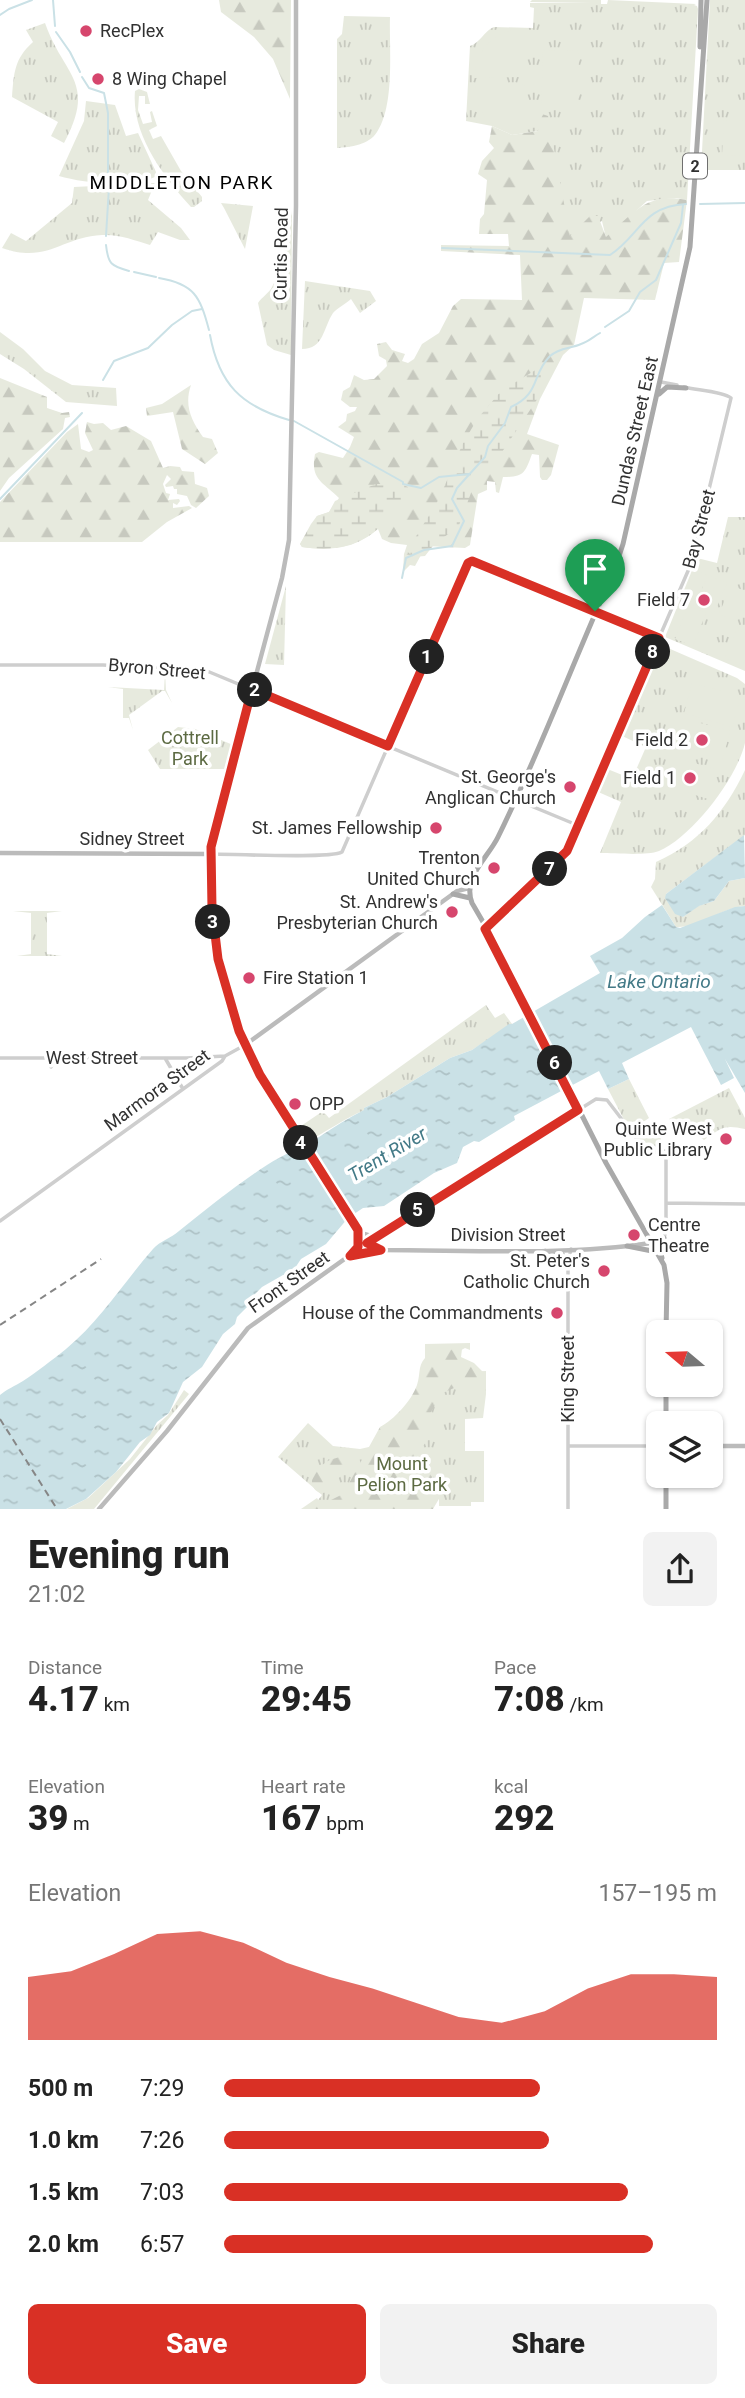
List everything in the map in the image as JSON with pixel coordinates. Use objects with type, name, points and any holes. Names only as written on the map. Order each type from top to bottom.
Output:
[{"type":"main road","name":"Curtis Road","points":[[296,0],[292,425],[287,554],[218,812],[210,854],[216,944],[228,997],[245,1045],[299,1140],[367,1243]]},
{"type":"main road","name":"Dundas Street East","points":[[701,0],[701,64]]},
{"type":"main road","name":"Dundas Street East","points":[[469,888],[474,873],[497,839],[621,551],[690,247],[707,0]]},
{"type":"main road","points":[[657,396],[667,387],[686,387]]},
{"type":"main road","name":"Sidney Street","points":[[0,853],[210,854]]},
{"type":"main road","points":[[469,888],[470,898],[485,929],[501,953],[500,956],[568,1091],[664,1265]]},
{"type":"main road","name":"Marmora Street","points":[[245,1045],[453,894],[469,888]]},
{"type":"main road","points":[[453,894],[470,898]]},
{"type":"main road","points":[[358,1230],[367,1235],[379,1235]]},
{"type":"main road","points":[[356,1252],[358,1230]]},
{"type":"main road","points":[[664,1238],[660,1250],[667,1283],[666,1320]]},
{"type":"main road","name":"Division Street","points":[[367,1243],[381,1250],[571,1249],[650,1243]]},
{"type":"main road","name":"Front Street","points":[[99,1509],[167,1431],[248,1328],[367,1243]]},
{"type":"main road","points":[[627,1246],[657,1252]]},
{"type":"main road","points":[[541,1249],[563,1255],[568,1262]]},
{"type":"main road","points":[[350,1256],[381,1250]]},
{"type":"main road","points":[[723,1446],[745,1446]]},
{"type":"main road","points":[[666,1488],[666,1509]]},
{"type":"street","name":"Bay Street","points":[[485,929],[567,851],[693,560],[731,398],[727,394],[708,393],[661,382]]},
{"type":"street","points":[[388,746],[468,563],[475,561],[659,638]]},
{"type":"street","name":"Byron Street","points":[[0,664],[103,665],[207,671],[578,825]]},
{"type":"street","name":"Sidney Street","points":[[210,854],[338,855],[344,849],[388,746]]},
{"type":"street","name":"Marmora Street","points":[[0,1221],[222,1061],[225,1056],[245,1045]]},
{"type":"street","name":"West Street","points":[[0,1058],[225,1056]]},
{"type":"street","points":[[49,1058],[53,1062],[51,1067]]},
{"type":"street","points":[[165,1058],[183,1089]]},
{"type":"street","name":"Front Street","points":[[367,1243],[596,1099],[607,1100],[640,1143],[654,1151]]},
{"type":"street","points":[[650,1243],[664,1238],[666,1234],[666,1151],[654,1151]]},
{"type":"street","points":[[654,1151],[666,1158]]},
{"type":"street","points":[[666,1203],[745,1203]]},
{"type":"street","name":"King Street","points":[[568,1509],[568,1262],[571,1249]]},
{"type":"street","points":[[568,1446],[646,1446]]},
{"type":"green space","points":[[219,0],[291,0],[290,99],[273,59],[254,37],[221,12]]},
{"type":"green space","points":[[601,0],[601,4],[607,4],[608,0],[696,4],[694,5],[698,9],[687,200],[676,198],[647,201],[606,238],[602,221],[570,237],[538,131],[512,135],[492,126],[466,121],[470,46],[494,27],[533,28],[534,8],[530,7],[530,3],[591,3],[530,2]]},
{"type":"green space","points":[[710,0],[745,0],[745,170],[701,170]]},
{"type":"green space","points":[[344,16],[390,17],[390,76],[383,120],[377,132],[365,143],[337,148],[337,39],[342,34]]},
{"type":"green space","points":[[45,23],[78,92],[78,106],[64,143],[51,136],[58,122],[12,97],[19,61],[33,42],[26,30]]},
{"type":"green space","points":[[513,30],[525,30],[525,74],[521,77],[474,78],[485,47],[496,37]]},
{"type":"green space","points":[[543,50],[579,51],[577,107],[541,107]]},
{"type":"green space","points":[[475,83],[522,83],[525,87],[525,132],[503,128],[488,120],[478,105]]},
{"type":"green space","points":[[139,89],[147,92],[150,104],[145,104],[145,96],[139,96],[138,110],[143,124],[152,122],[152,111],[157,126],[149,130],[153,139],[161,136],[181,171],[202,197],[202,201],[194,207],[191,207],[170,182],[144,139],[135,107],[135,91]]},
{"type":"green space","points":[[86,101],[115,105],[126,136],[138,133],[156,172],[155,177],[134,182],[107,183],[59,176],[84,121]]},
{"type":"green space","points":[[539,113],[548,116],[570,236],[590,216],[598,216],[606,237],[642,206],[661,199],[687,200],[679,262],[664,263],[655,300],[584,298],[574,345],[563,355],[540,399],[527,434],[559,445],[551,475],[547,480],[542,480],[539,455],[532,454],[523,473],[503,477],[499,493],[496,492],[495,482],[487,481],[487,490],[478,494],[470,545],[465,548],[426,546],[415,566],[410,565],[403,572],[407,545],[382,539],[378,529],[342,547],[302,547],[300,544],[317,516],[329,512],[339,498],[316,475],[315,454],[319,452],[343,458],[350,447],[354,437],[338,427],[346,421],[347,414],[355,411],[357,407],[350,407],[341,400],[343,391],[350,387],[354,375],[364,380],[374,379],[387,366],[386,360],[379,356],[377,344],[386,342],[392,350],[405,354],[402,361],[408,363],[414,359],[422,344],[439,333],[453,306],[461,299],[522,300],[520,255],[441,251],[441,245],[509,246],[508,234],[479,234],[487,180],[478,174],[482,161],[494,148],[489,142],[492,126],[512,135],[538,131]]},
{"type":"green space","points":[[724,120],[745,121],[745,156],[722,155]]},
{"type":"green space","points":[[155,183],[148,200],[181,228],[190,240],[180,240],[158,232],[150,245],[120,236],[102,235],[31,253],[2,248],[11,233],[26,241],[72,203],[74,187]]},
{"type":"green space","points":[[221,203],[253,206],[245,249],[224,208]]},
{"type":"green space","points":[[292,211],[291,355],[267,345],[258,303],[271,289],[280,269]]},
{"type":"green space","points":[[305,281],[370,291],[376,301],[360,313],[351,299],[333,313],[319,342],[302,349]]},
{"type":"green space","points":[[0,332],[23,349],[45,371],[72,385],[116,388],[117,406],[66,402],[0,354]]},
{"type":"green space","points":[[539,368],[545,369],[547,377],[542,392],[502,452],[478,474],[458,528],[436,542],[425,556],[413,557],[407,551],[439,499],[463,443],[478,418],[502,390]]},
{"type":"green space","points":[[0,378],[47,397],[47,408],[62,413],[69,412],[70,417],[65,418],[63,429],[9,478],[0,491]]},
{"type":"green space","points":[[191,385],[188,399],[192,418],[203,437],[212,439],[218,453],[205,464],[182,449],[173,412],[147,416],[146,408],[162,404]]},
{"type":"green space","points":[[87,422],[103,423],[111,430],[126,426],[151,441],[163,468],[180,467],[182,471],[194,472],[195,484],[207,488],[209,496],[196,508],[191,505],[187,496],[177,494],[177,489],[173,486],[166,487],[171,479],[167,475],[163,484],[166,493],[170,494],[168,500],[180,501],[177,505],[173,503],[173,508],[192,508],[167,522],[142,542],[0,542],[0,502],[67,432],[78,424],[81,449],[89,452],[93,450],[85,433]]},
{"type":"green space","points":[[376,484],[400,484],[408,487],[408,491],[376,530],[352,544],[337,548],[302,547],[300,544],[317,516],[329,512],[335,501]]},
{"type":"green space","points":[[728,517],[745,517],[745,671],[665,637],[697,558],[717,563]]},
{"type":"green space","points":[[699,572],[707,575],[702,589],[709,576],[717,579],[712,593],[718,580],[727,583],[714,614],[686,603]]},
{"type":"green space","points":[[731,585],[745,591],[745,600],[737,621],[719,614]]},
{"type":"green space","points":[[286,586],[284,665],[265,664]]},
{"type":"green space","points":[[688,606],[706,613],[693,646],[675,639]]},
{"type":"green space","points":[[736,630],[745,633],[743,665],[725,658]]},
{"type":"green space","points":[[661,645],[745,684],[745,743],[733,773],[723,789],[699,820],[672,844],[659,851],[646,853],[600,853],[621,802],[596,791],[605,768],[632,779],[646,747],[620,735]]},
{"type":"green space","points":[[165,672],[166,690],[172,703],[165,691],[162,691],[129,715],[133,730],[129,718],[123,718],[123,689],[108,687],[164,690]]},
{"type":"green space","points":[[692,683],[741,696],[732,727],[684,713]]},
{"type":"green space","name":"Field 2","points":[[682,718],[730,731],[722,762],[673,748]]},
{"type":"green space","name":"Cottrell Park","points":[[178,727],[195,729],[233,745],[226,769],[160,769],[148,750]]},
{"type":"green space","name":"Field 1","points":[[672,756],[717,770],[708,799],[663,785]]},
{"type":"green space","points":[[745,770],[745,835],[666,894],[683,917],[698,906],[714,901],[729,881],[745,878],[745,906],[676,927],[651,887],[655,879],[656,862],[685,846],[709,825],[729,799]]},
{"type":"green space","points":[[13,911],[62,911],[47,913],[47,954],[62,956],[17,956],[31,954],[31,913]]},
{"type":"green space","points":[[486,1005],[495,1018],[504,1013],[512,1024],[472,1050],[450,1058],[364,1108],[365,1110],[304,1143],[298,1128],[323,1111],[329,1118]]},
{"type":"green space","points":[[629,1079],[649,1118],[630,1131],[608,1089]]},
{"type":"green space","points":[[729,1088],[745,1118],[745,1129],[723,1128],[704,1140],[681,1123],[675,1127],[669,1119]]},
{"type":"green space","points":[[656,1121],[661,1126],[661,1144],[652,1148],[640,1140],[636,1133]]},
{"type":"green space","name":"Mount Pelion Park","points":[[470,1343],[470,1350],[465,1348],[456,1353],[456,1372],[486,1371],[483,1418],[465,1419],[465,1451],[484,1451],[484,1502],[471,1502],[471,1506],[439,1506],[439,1498],[311,1509],[322,1495],[278,1457],[308,1423],[333,1446],[360,1449],[391,1442],[425,1440],[425,1344]]},
{"type":"green space","points":[[462,1349],[461,1357],[474,1363],[484,1373],[481,1384],[460,1380],[454,1388],[443,1393],[429,1415],[439,1426],[409,1467],[416,1465],[425,1455],[433,1459],[428,1471],[434,1480],[446,1487],[433,1509],[301,1509],[317,1498],[321,1505],[343,1494],[380,1427],[397,1415],[411,1397],[426,1357],[436,1351]]},
{"type":"green space","points":[[184,1390],[189,1394],[94,1509],[67,1509],[88,1498],[130,1459],[168,1415]]},
{"type":"green space","points":[[347,1454],[352,1456],[344,1472],[322,1494],[317,1491],[313,1487],[312,1479],[320,1467],[327,1461]]},
{"type":"water","name":"Lake Ontario","points":[[744,835],[745,878],[729,881],[714,901],[699,906],[683,917],[675,914],[665,898],[666,894]]},
{"type":"water","name":"Trent River","points":[[662,905],[676,927],[680,928],[735,907],[745,906],[745,1093],[725,1059],[734,1078],[721,1085],[691,1027],[622,1063],[629,1079],[608,1089],[599,1071],[514,1116],[515,1120],[479,1142],[474,1141],[463,1147],[457,1163],[434,1173],[384,1206],[363,1208],[348,1218],[326,1244],[301,1259],[291,1274],[283,1275],[262,1287],[237,1317],[235,1324],[223,1334],[202,1367],[183,1382],[169,1413],[157,1422],[150,1435],[140,1442],[116,1472],[86,1499],[66,1509],[0,1509],[0,1395],[39,1370],[78,1338],[156,1246],[273,1161],[319,1137],[450,1058],[472,1050],[509,1024],[600,973],[590,956],[622,938]]},
{"type":"waterway","points":[[0,15],[32,0]]},
{"type":"waterway","points":[[53,0],[55,26]]},
{"type":"waterway","points":[[56,32],[80,72]]},
{"type":"waterway","points":[[82,77],[89,88],[104,93],[108,113],[108,178]]},
{"type":"waterway","points":[[106,236],[109,187]]},
{"type":"waterway","points":[[700,204],[745,203]]},
{"type":"waterway","points":[[442,248],[610,255],[650,216],[671,206],[686,204]]},
{"type":"waterway","points":[[605,327],[629,311],[640,292],[656,280],[681,223],[683,205]]},
{"type":"waterway","points":[[106,245],[112,263],[129,271]]},
{"type":"waterway","points":[[134,272],[156,277]]},
{"type":"waterway","points":[[159,278],[180,284],[194,294],[209,330]]},
{"type":"waterway","points":[[103,380],[114,361],[148,348],[172,325],[192,311],[202,309]]},
{"type":"waterway","points":[[402,578],[406,558],[424,550],[452,546],[464,521],[452,499],[457,488],[485,457],[488,446],[505,423],[511,407],[521,402],[532,390],[544,363],[558,351],[584,343],[600,333]]},
{"type":"waterway","points":[[210,335],[219,367],[235,391],[258,408],[289,420]]},
{"type":"waterway","points":[[0,499],[82,413]]},
{"type":"waterway","points":[[294,421],[403,484],[421,488],[439,477],[469,474]]},
{"type":"railway","points":[[0,1325],[101,1259]]},
{"type":"railway","points":[[0,1419],[57,1509]]},
{"type":"place","name":"RecPlex","points":[[86,31]]},
{"type":"place","name":"8 Wing Chapel","points":[[98,79]]},
{"type":"place","name":"Field 7","points":[[704,600]]},
{"type":"place","name":"Field 2","points":[[702,740]]},
{"type":"place","name":"Field 1","points":[[690,778]]},
{"type":"place","name":"St. George's Anglican Church","points":[[570,787]]},
{"type":"place","name":"St. James Fellowship","points":[[436,828]]},
{"type":"place","name":"Trenton United Church","points":[[494,868]]},
{"type":"place","name":"St. Andrew's Presbyterian Church","points":[[452,912]]},
{"type":"place","name":"Fire Station 1","points":[[249,978]]},
{"type":"place","name":"OPP","points":[[295,1104]]},
{"type":"place","name":"Quinte West Public Library","points":[[726,1139]]},
{"type":"place","name":"Centre Theatre","points":[[634,1235]]},
{"type":"place","name":"St. Peter's Catholic Church","points":[[604,1271]]},
{"type":"place","name":"House of the Commandments","points":[[557,1313]]},
{"type":"district","name":"MIDDLETON PARK","points":[[182,182]]},
{"type":"route","points":[[477,561],[595,611],[659,638],[567,851],[485,929],[578,1110],[367,1243],[381,1250],[350,1256],[358,1247],[358,1230],[260,1075],[243,1039],[221,973],[211,881],[211,847],[252,689],[388,746],[469,562],[477,561]]}]
